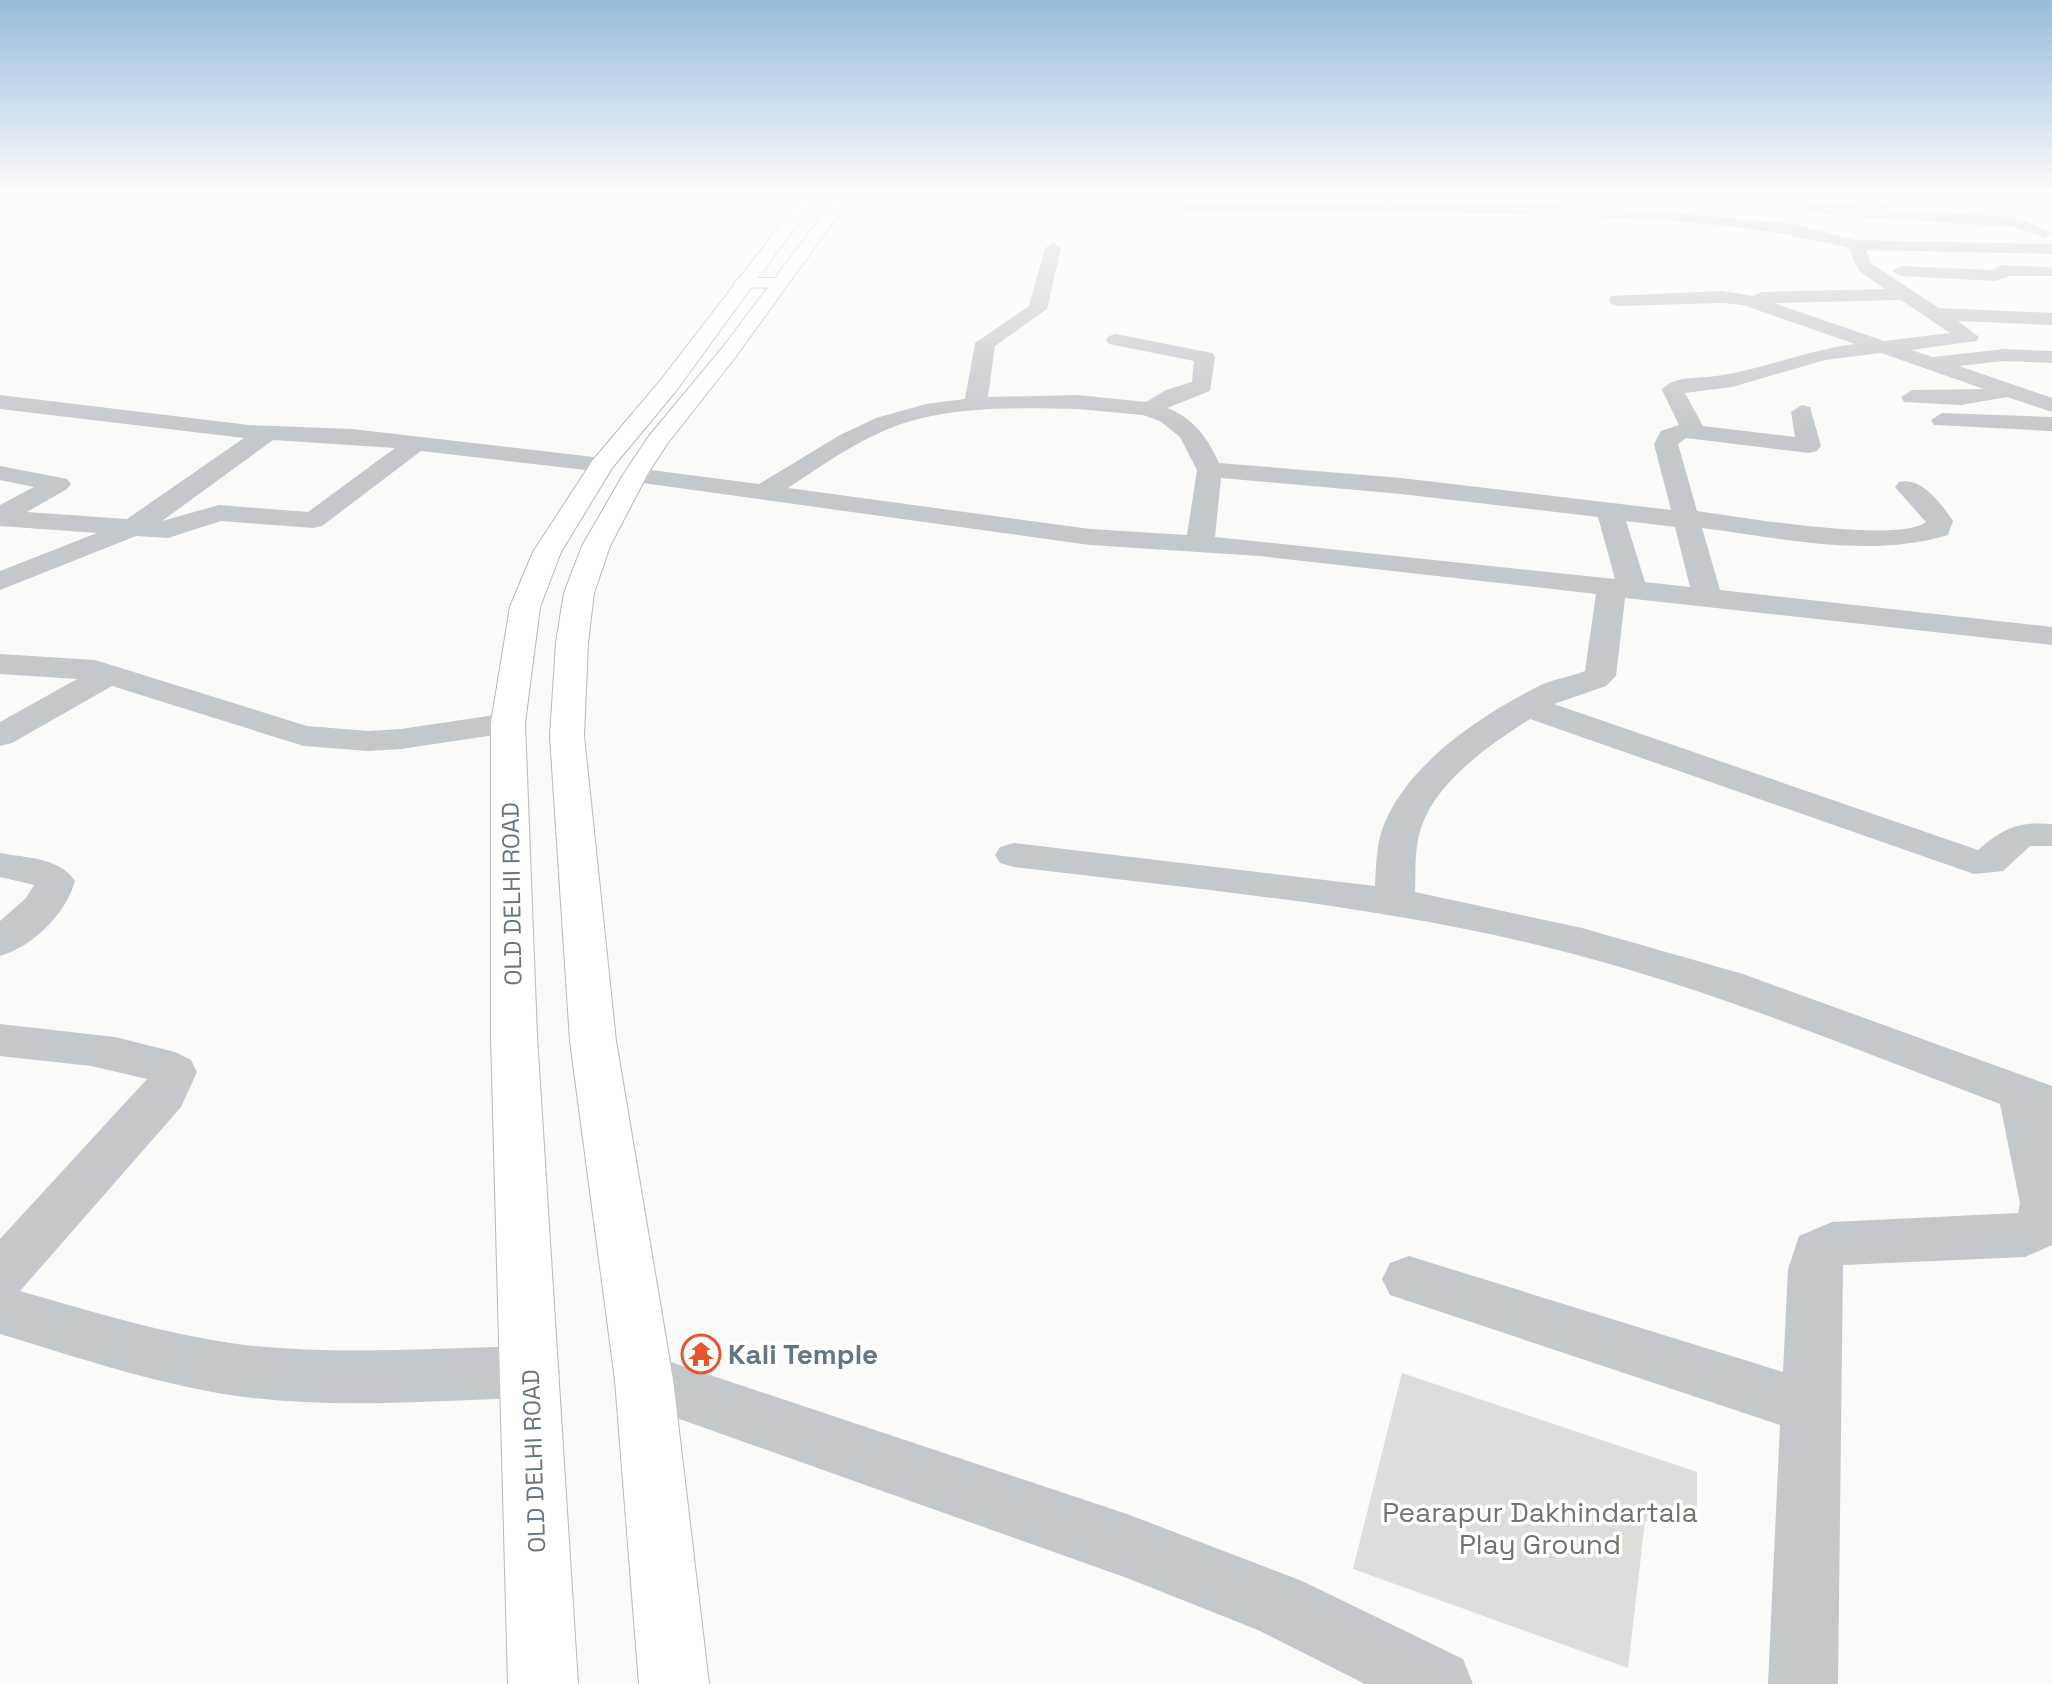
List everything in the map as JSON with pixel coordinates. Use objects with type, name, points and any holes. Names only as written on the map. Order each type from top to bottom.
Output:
[{"type":"main road","name":"OLD DELHI ROAD","points":[[543,1684],[514,1036],[508,723],[525,607],[547,552],[618,470],[657,441],[730,351],[765,276]]},
{"type":"main road","name":"OLD DELHI ROAD","points":[[761,283],[768,276]]},
{"type":"main road","name":"OLD DELHI ROAD","points":[[618,470],[579,593],[572,643],[567,736],[593,1041],[644,1380],[674,1684]]},
{"type":"street","points":[[976,403],[985,343],[1038,309],[1046,276]]},
{"type":"street","points":[[1708,599],[1665,439],[1692,428],[1673,390],[1676,387],[1724,382],[1799,360],[1877,346],[1969,337],[1878,276]]},
{"type":"street","points":[[1618,300],[1722,297],[1746,300],[1813,295],[1907,294]]},
{"type":"street","points":[[1746,300],[2052,405]]},
{"type":"street","points":[[1938,314],[2052,319]]},
{"type":"street","points":[[1116,341],[1205,357],[1202,386],[1174,395],[1150,409]]},
{"type":"street","points":[[1926,363],[2004,355],[2052,357]]},
{"type":"street","points":[[1912,397],[1973,398],[2013,392],[2052,392]]},
{"type":"street","points":[[0,402],[266,434],[352,436],[417,443],[1068,534],[1200,544],[2052,636]]},
{"type":"street","points":[[762,493],[883,424],[919,412],[976,403],[1105,404],[1150,409],[1179,424],[1201,449],[1209,470],[1200,544]]},
{"type":"street","points":[[1685,431],[1809,446],[1802,412]]},
{"type":"street","points":[[1929,419],[2052,424]]},
{"type":"street","points":[[0,581],[132,527],[266,434]]},
{"type":"street","points":[[0,517],[168,530],[180,529],[207,515],[233,512],[313,520],[340,503],[417,443]]},
{"type":"street","points":[[1209,470],[1401,485],[1610,512],[1881,538],[1925,536],[1938,529],[1940,521],[1908,487]]},
{"type":"street","points":[[0,473],[58,484],[0,517]]},
{"type":"street","points":[[1394,901],[1401,830],[1421,791],[1483,734],[1526,706],[1553,691],[1600,676],[1623,589],[1610,512]]},
{"type":"street","points":[[0,551],[68,555]]},
{"type":"street","points":[[0,664],[74,667],[109,674],[304,736],[368,741],[401,739],[508,723]]},
{"type":"street","points":[[0,736],[109,674]]},
{"type":"street","points":[[1526,706],[1974,862],[1989,862],[2010,839],[2028,833],[2052,835]]},
{"type":"street","points":[[1014,855],[1394,901],[1582,942],[1741,989],[2036,1099],[2046,1203],[2042,1225],[2025,1235],[1855,1242],[1832,1244],[1818,1252],[1815,1269],[1803,1684]]},
{"type":"street","points":[[0,865],[43,873],[55,881],[53,892],[43,906],[0,942]]},
{"type":"street","points":[[0,1040],[139,1059],[160,1063],[174,1072],[164,1094],[0,1276]]},
{"type":"street","points":[[1409,1279],[1811,1408]]},
{"type":"street","points":[[0,1310],[184,1360],[254,1372],[335,1375],[531,1372]]},
{"type":"street","points":[[644,1380],[1127,1546],[1278,1605],[1425,1681]]},
{"type":"green space","name":"Pearapur Dakhindartala Play Ground","points":[[1402,1373],[1697,1472],[1697,1522],[1645,1521],[1628,1668],[1353,1569]]},
{"type":"place","name":"Kali Temple","points":[[701,1354]]}]
